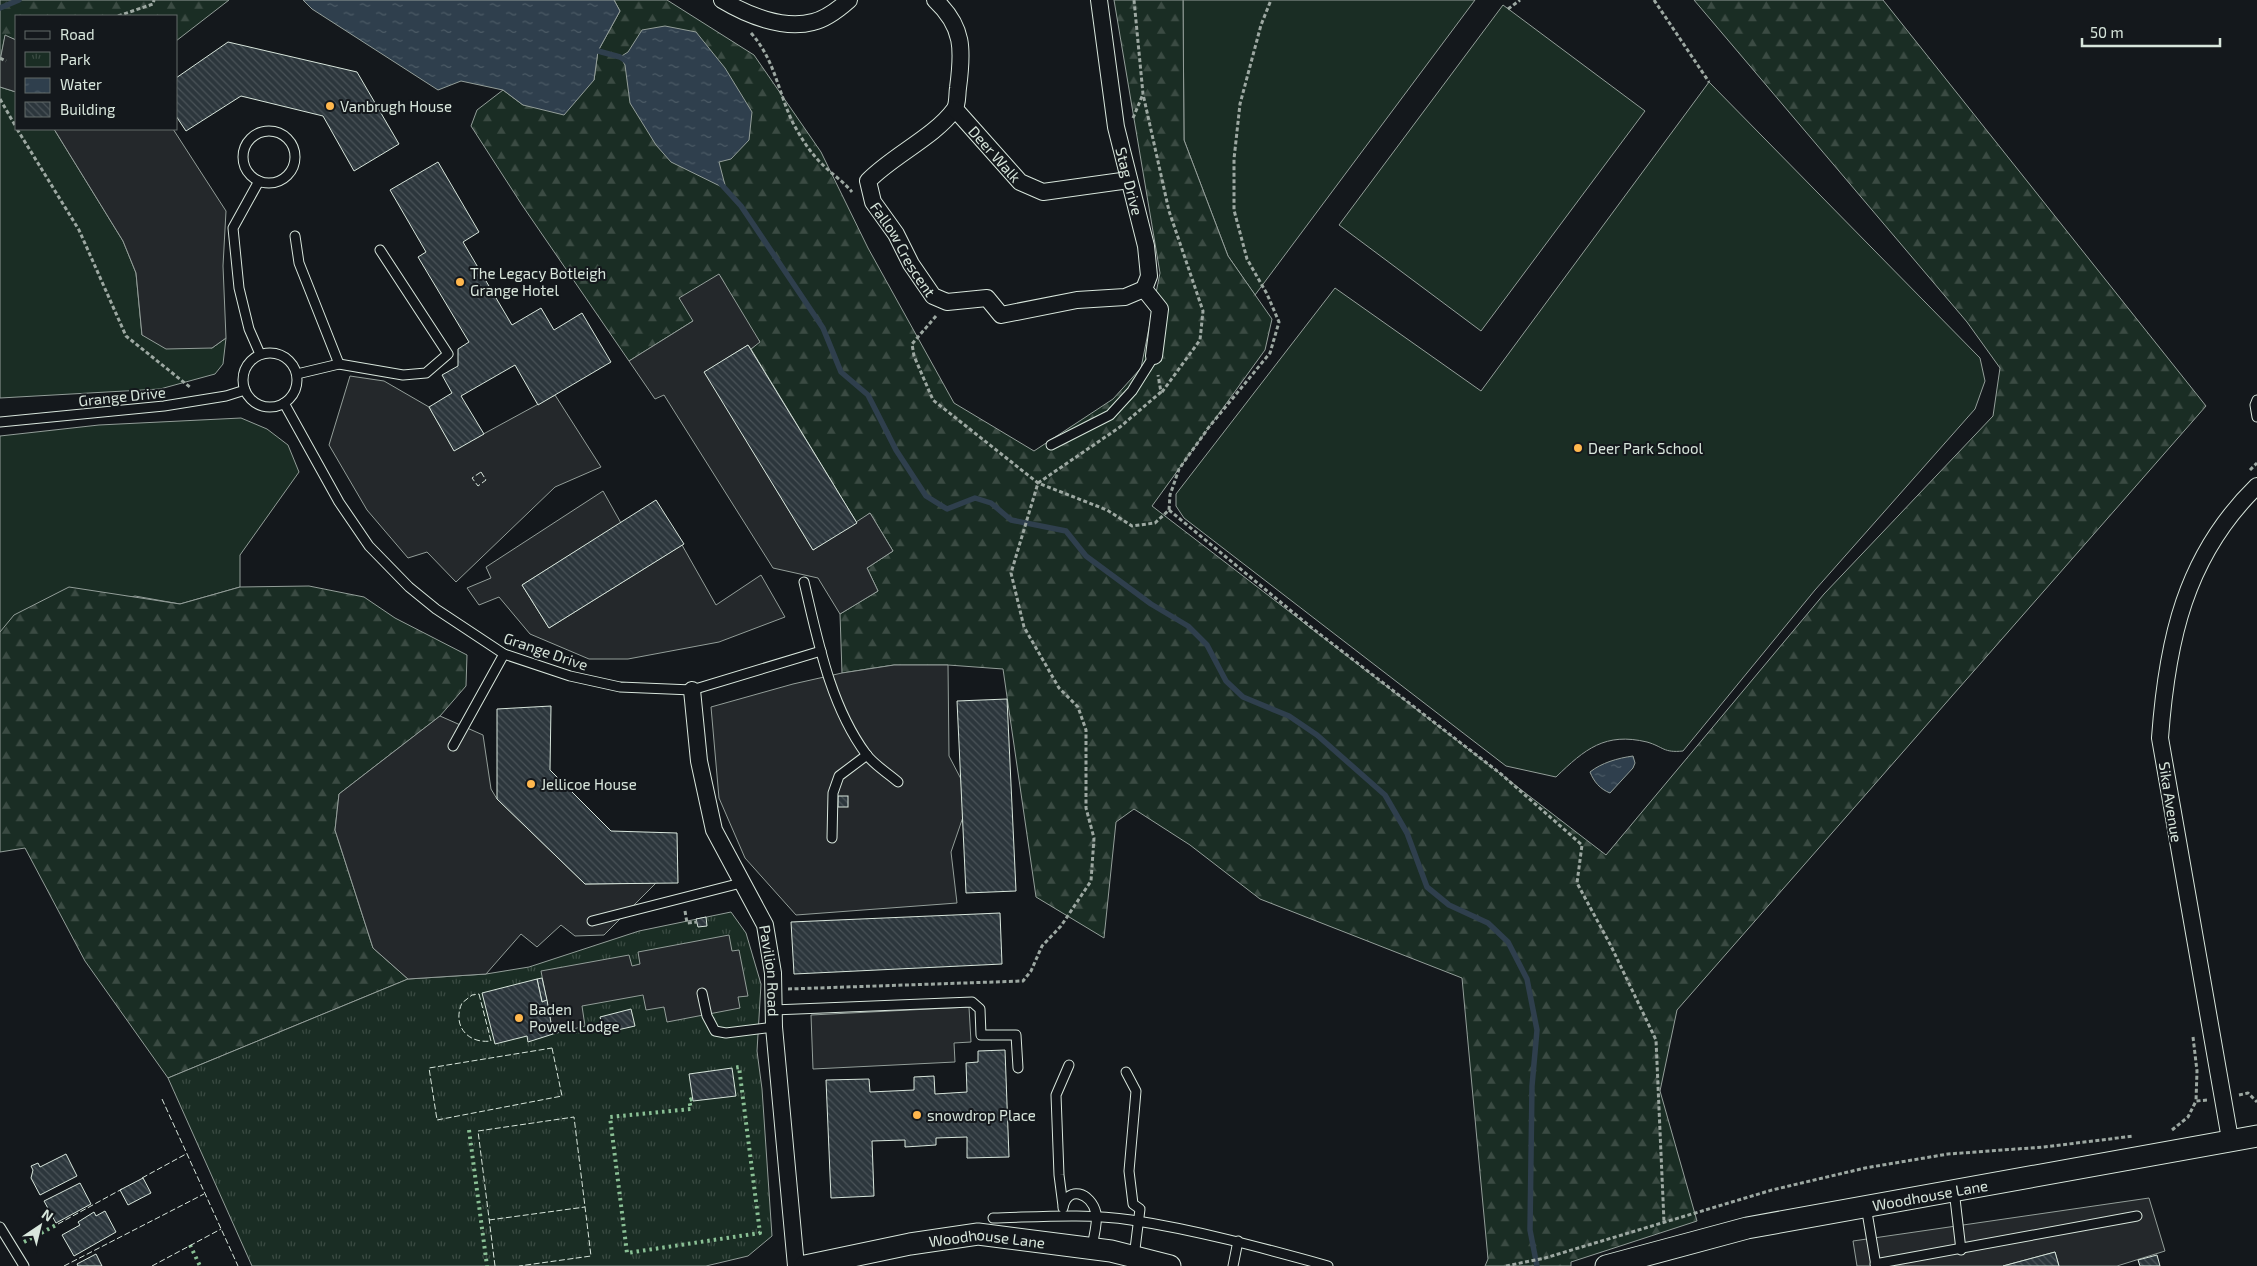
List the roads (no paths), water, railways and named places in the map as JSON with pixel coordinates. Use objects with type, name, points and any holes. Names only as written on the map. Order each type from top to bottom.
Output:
[{"type":"street","points":[[722,0],[738,10],[784,24],[814,22],[841,8],[849,0]]},
{"type":"street","points":[[934,0],[956,26],[958,33],[962,56],[955,109]]},
{"type":"street","name":"Stag Drive","points":[[1100,0],[1116,127],[1146,246],[1149,276],[1144,289]]},
{"type":"street","name":"Deer Walk","points":[[955,109],[1020,182],[1043,192],[1128,180]]},
{"type":"street","name":"Fallow Crescent","points":[[955,109],[924,138],[878,170],[868,181],[873,202],[896,234],[911,264],[932,296],[947,302],[987,298],[1001,314],[1077,300],[1126,296],[1144,289]]},
{"type":"street","points":[[1144,289],[1160,309],[1154,356]]},
{"type":"street","name":"Sika Avenue","points":[[2230,1139],[2160,738],[2164,692],[2176,630],[2191,582],[2202,556],[2217,533],[2243,500],[2257,486]]},
{"type":"street","name":"Pavilion Road","points":[[692,690],[699,761],[714,830],[765,925],[773,973],[774,1027],[796,1266]]},
{"type":"street","name":"Woodhouse Lane","points":[[1606,1266],[1659,1254],[1747,1228],[2230,1139],[2257,1136]]},
{"type":"street","name":"Woodhouse Lane","points":[[805,1266],[910,1244],[978,1234],[1092,1248],[1170,1266]]},
{"type":"lane","points":[[261,132],[281,134],[293,147],[295,161],[292,169],[286,177],[277,182],[259,181],[247,171],[243,156],[245,147],[253,136],[261,132]]},
{"type":"lane","points":[[259,181],[233,228],[239,288],[249,329],[260,354]]},
{"type":"lane","points":[[295,236],[299,263],[339,364]]},
{"type":"lane","points":[[297,374],[339,364],[402,375],[426,372],[448,354],[380,250]]},
{"type":"lane","points":[[260,354],[279,354],[293,365],[297,374],[295,391],[284,404],[275,407],[257,404],[245,390],[244,374],[247,366],[260,354]]},
{"type":"lane","points":[[1051,445],[1110,415],[1132,391],[1154,356]]},
{"type":"lane","name":"Grange Drive","points":[[0,422],[205,400],[245,390]]},
{"type":"lane","points":[[2257,400],[2254,405],[2257,416]]},
{"type":"lane","name":"Grange Drive","points":[[284,404],[339,502],[368,546],[409,587],[436,609],[504,654],[570,676],[620,687],[692,690],[821,651]]},
{"type":"lane","points":[[804,582],[821,651],[841,713],[867,756],[898,782]]},
{"type":"lane","points":[[453,746],[504,654]]},
{"type":"lane","points":[[832,838],[832,793],[839,776],[867,756]]},
{"type":"lane","points":[[592,921],[741,883]]},
{"type":"lane","points":[[702,993],[707,1016],[715,1031],[726,1032],[774,1027]]},
{"type":"lane","points":[[773,1010],[972,1002],[980,1009],[981,1035],[1016,1035],[1018,1068]]},
{"type":"lane","points":[[1064,1216],[1059,1175],[1056,1095],[1069,1065]]},
{"type":"lane","points":[[1126,1072],[1136,1091],[1129,1171],[1133,1204],[1140,1209],[1134,1257]]},
{"type":"lane","points":[[1954,1190],[1961,1250]]},
{"type":"lane","points":[[1063,1206],[1073,1195],[1084,1195],[1092,1203],[1096,1218],[1092,1248]]},
{"type":"lane","points":[[1866,1206],[1875,1265],[2137,1216]]},
{"type":"lane","points":[[993,1218],[1064,1216],[1139,1222],[1238,1241],[1328,1266]]},
{"type":"lane","points":[[0,1227],[24,1266]]},
{"type":"lane","points":[[1233,1266],[1238,1241]]},
{"type":"water","points":[[303,0],[614,0],[620,11],[598,51],[594,80],[564,115],[523,105],[503,90],[461,81],[438,90],[312,9]]},
{"type":"water","points":[[665,26],[696,32],[725,68],[752,112],[749,140],[731,159],[719,162],[726,189],[671,162],[656,145],[630,103],[625,65],[620,57],[628,52],[642,30]]},
{"type":"water","points":[[1633,756],[1635,763],[1633,768],[1610,793],[1593,779],[1590,772],[1599,766],[1610,761]]},
{"type":"waterway","points":[[0,8],[19,0]]},
{"type":"waterway","points":[[598,51],[620,57],[626,61]]},
{"type":"waterway","points":[[721,184],[741,206],[823,328],[841,372],[868,395],[896,450],[926,496],[947,509],[975,498],[991,503],[1011,520],[1066,531],[1086,556],[1151,604],[1188,626],[1207,645],[1226,681],[1243,697],[1289,716],[1317,735],[1385,795],[1407,833],[1427,887],[1449,905],[1488,923],[1508,942],[1527,979],[1537,1030],[1532,1086],[1530,1230],[1537,1266]]},
{"type":"place","name":"Vanbrugh House","points":[[330,106]]},
{"type":"place","name":"The Legacy Botleigh Grange Hotel","points":[[460,282]]},
{"type":"place","name":"Deer Park School","points":[[1578,448]]},
{"type":"place","name":"Jellicoe House","points":[[531,784]]},
{"type":"place","name":"Baden Powell Lodge","points":[[519,1018]]},
{"type":"place","name":"snowdrop Place","points":[[917,1115]]}]
